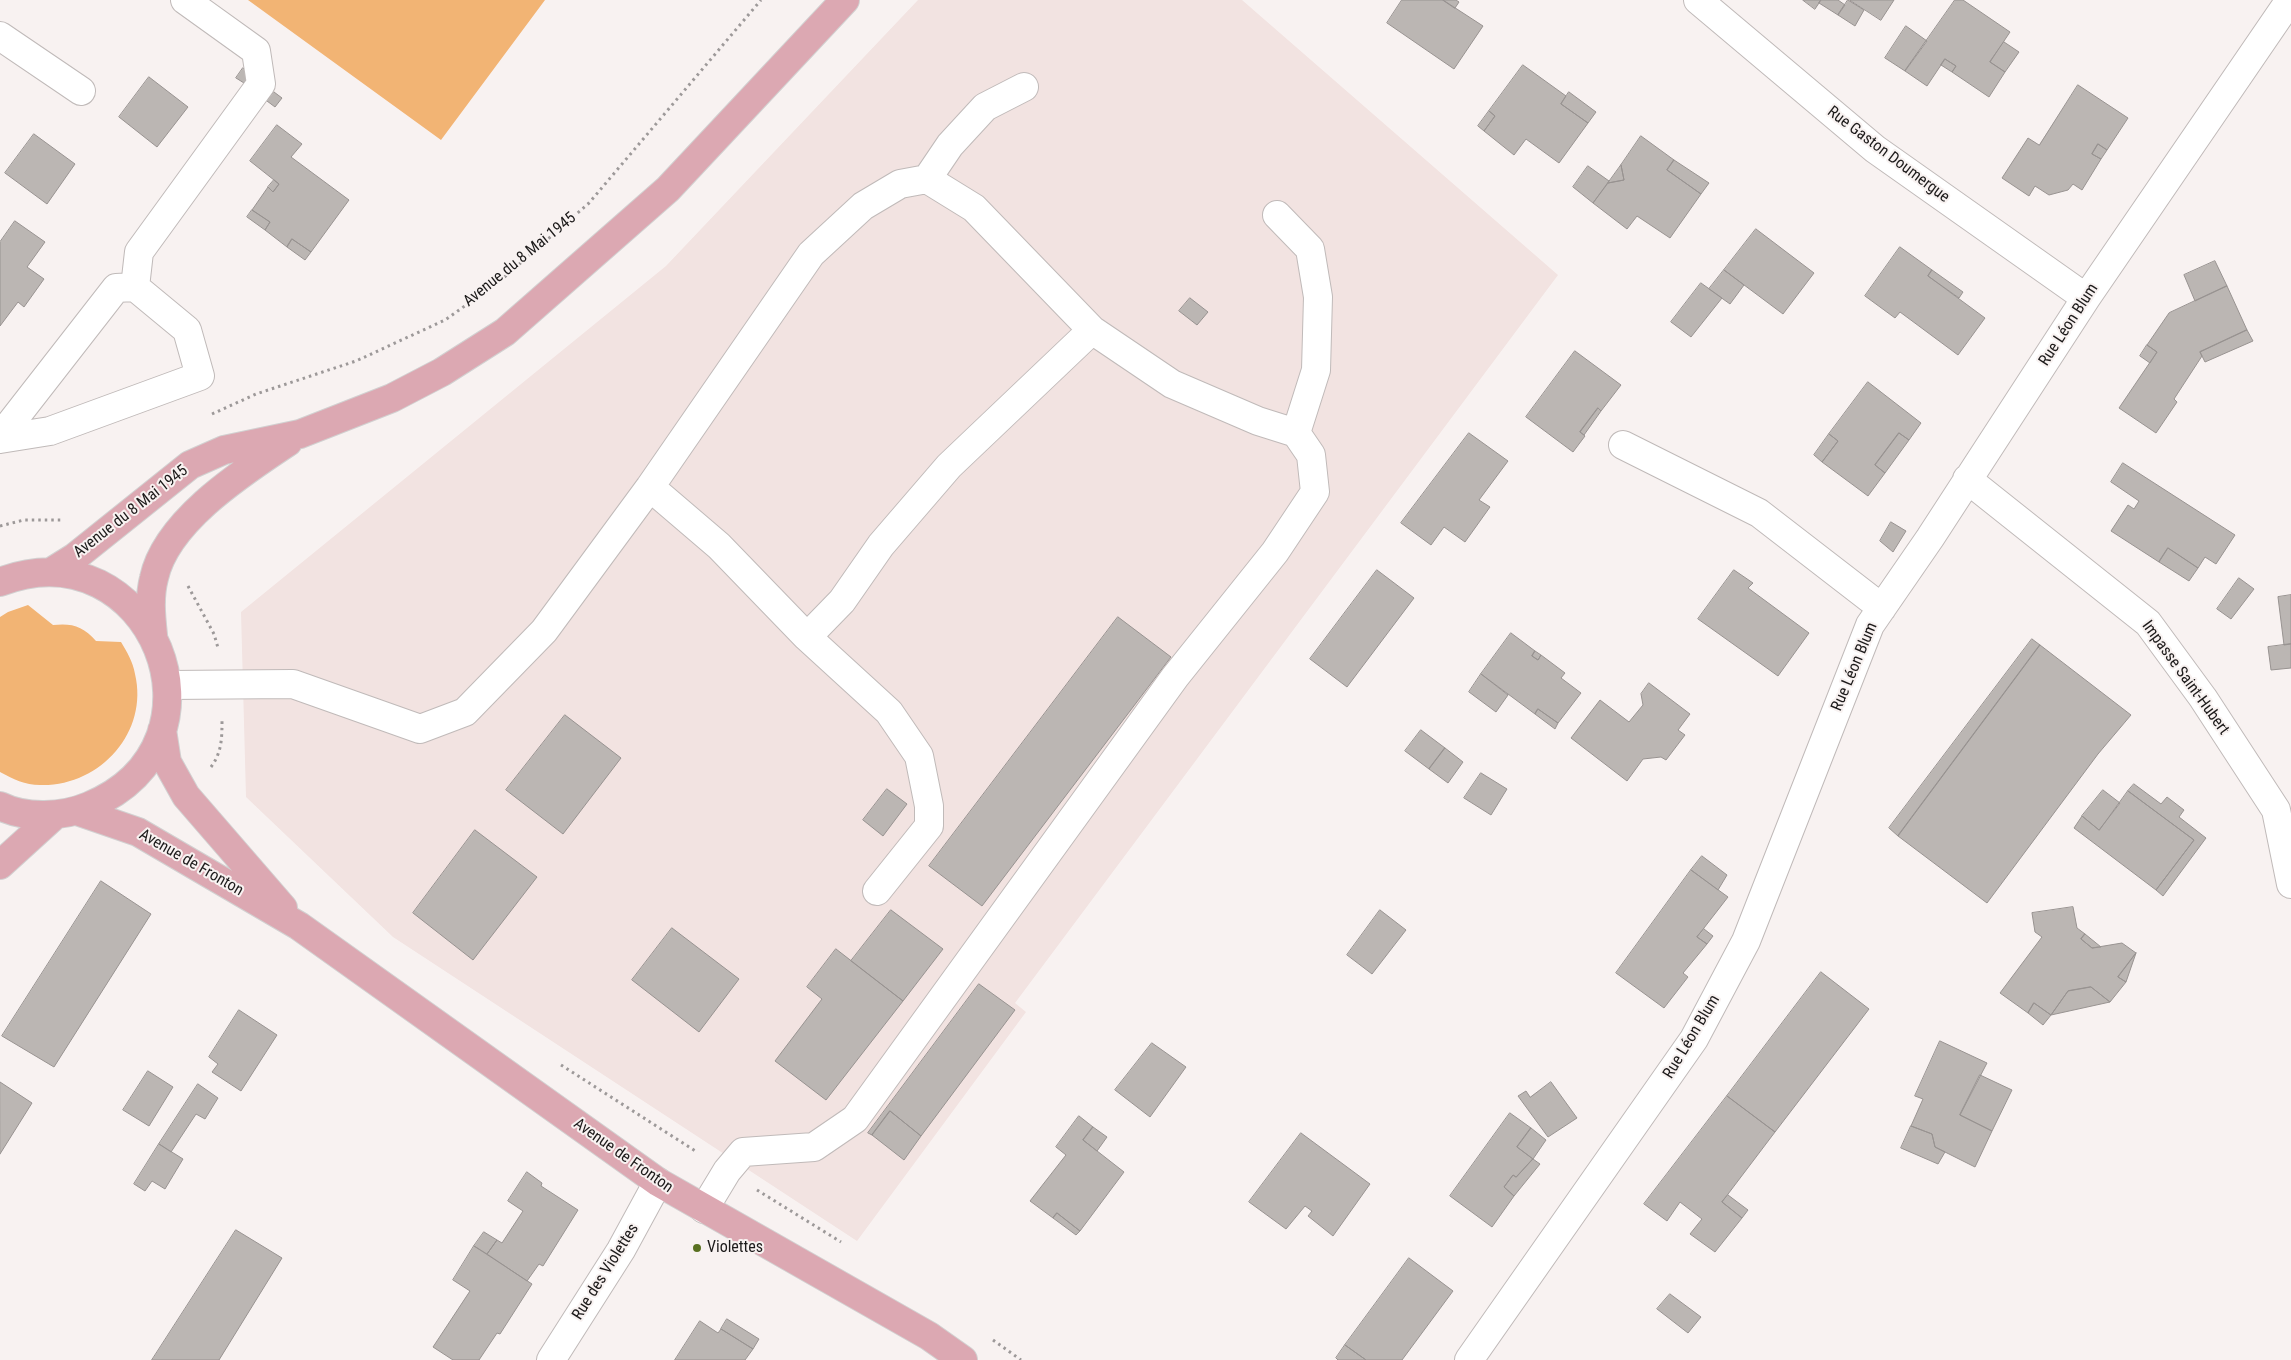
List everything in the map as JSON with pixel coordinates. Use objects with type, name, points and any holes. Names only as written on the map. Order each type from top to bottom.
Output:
[{"type":"main road","name":"Avenue du 8 Mai 1945","points":[[51,572],[74,557],[190,465],[224,450],[300,434],[392,398],[442,372],[506,332],[668,189],[845,0]]},
{"type":"main road","name":"Avenue du 8 Mai 1945","points":[[153,635],[151,602],[154,576],[167,547],[189,518],[222,488],[300,434]]},
{"type":"main road","name":"Avenue du 8 Mai 1945","points":[[0,582],[31,573],[51,572],[81,577],[110,590],[134,610],[153,635],[163,659],[168,685],[167,708],[162,730],[149,758],[130,781],[105,799],[66,813],[0,865]]},
{"type":"main road","name":"Avenue de Fronton","points":[[162,730],[167,762],[186,796],[299,926]]},
{"type":"main road","name":"Avenue du 8 Mai 1945","points":[[0,806],[29,813],[66,813]]},
{"type":"main road","name":"Avenue de Fronton","points":[[66,813],[138,832],[299,926],[658,1182],[929,1336],[963,1360]]},
{"type":"street","points":[[135,287],[138,252],[261,84],[256,51],[185,0]]},
{"type":"street","name":"Rue Gaston Doumergue","points":[[1698,0],[1875,149],[2086,298]]},
{"type":"street","name":"Rue Léon Blum","points":[[1469,1360],[1694,1039],[1746,941],[1870,625],[2086,298],[2290,0]]},
{"type":"street","points":[[0,36],[81,91]]},
{"type":"street","points":[[927,179],[950,145],[985,107],[1024,88]]},
{"type":"street","points":[[168,685],[293,684],[420,729],[465,712],[544,631],[650,487],[811,254],[863,206],[900,184],[927,179],[974,208],[1092,330],[1172,384],[1258,421],[1296,433],[1312,455],[1316,492],[1275,552],[1175,677],[854,1119],[814,1147],[743,1152],[727,1171],[704,1209]]},
{"type":"street","points":[[1278,215],[1310,249],[1318,297],[1316,370],[1296,433]]},
{"type":"street","points":[[135,287],[187,330],[200,376],[50,431],[0,438],[116,288],[135,287]]},
{"type":"street","points":[[807,637],[842,601],[881,545],[949,466],[1092,330]]},
{"type":"street","points":[[1623,445],[1759,513],[1882,608]]},
{"type":"street","name":"Impasse Saint-Hubert","points":[[1967,479],[2148,623],[2203,698],[2276,810],[2291,884]]},
{"type":"street","points":[[650,487],[719,546],[807,637],[889,712],[919,756],[929,806],[929,826],[877,891]]},
{"type":"street","name":"Rue des Violettes","points":[[551,1360],[621,1250],[658,1182]]},
{"type":"path","name":"Avenue du 8 Mai 1945","points":[[207,421],[213,413],[256,394],[356,361],[445,320],[500,281],[589,203],[762,0]]},
{"type":"path","points":[[0,526],[24,520],[65,520]]},
{"type":"path","points":[[189,587],[214,634],[218,650]]},
{"type":"path","points":[[206,773],[218,757],[222,742],[222,713]]},
{"type":"path","points":[[553,1061],[842,1242]]},
{"type":"path","points":[[989,1337],[1021,1360]]},
{"type":"shaded area","points":[[248,0],[545,0],[441,140]]},
{"type":"shaded area","points":[[918,0],[1242,0],[1558,275],[1015,1003],[1026,1012],[857,1241],[393,937],[246,797],[241,612],[666,266]]},
{"type":"shaded area","points":[[28,605],[53,625],[72,625],[82,629],[96,641],[121,642],[128,653],[135,674],[137,696],[134,717],[127,736],[115,752],[100,766],[82,777],[62,783],[29,784],[0,772],[0,617]]},
{"type":"building","points":[[1402,0],[1443,0],[1483,26],[1454,69],[1387,23]]},
{"type":"building","points":[[1443,0],[1456,0],[1459,2],[1455,8]]},
{"type":"building","points":[[1803,0],[1821,0],[1815,9]]},
{"type":"building","points":[[1821,0],[1838,0],[1845,5],[1838,15],[1819,3]]},
{"type":"building","points":[[1848,0],[1864,10],[1855,26],[1838,15]]},
{"type":"building","points":[[1850,0],[1894,0],[1881,20]]},
{"type":"building","points":[[1955,0],[1963,0],[2010,32],[1990,62],[2005,72],[1989,97],[1952,72],[1956,66],[1945,59],[1927,86],[1905,71]]},
{"type":"building","points":[[1906,26],[1927,41],[1905,71],[1885,58]]},
{"type":"building","points":[[2004,42],[2019,52],[2005,72],[1990,62]]},
{"type":"building","points":[[1945,59],[1956,66],[1952,72],[1941,65]]},
{"type":"building","points":[[1523,65],[1566,96],[1561,104],[1588,123],[1559,163],[1526,139],[1514,155],[1484,131],[1495,116],[1489,111]]},
{"type":"building","points":[[243,68],[250,74],[244,83],[236,78]]},
{"type":"building","points":[[149,77],[188,107],[157,147],[119,117]]},
{"type":"building","points":[[2078,85],[2128,118],[2107,150],[2098,144],[2092,154],[2101,159],[2082,190],[2073,184],[2068,190],[2049,195],[2035,186],[2029,196],[2002,178],[2028,138],[2039,145]]},
{"type":"building","points":[[274,92],[282,98],[275,107],[267,101]]},
{"type":"building","points":[[1569,92],[1596,112],[1588,123],[1561,104]]},
{"type":"building","points":[[1489,111],[1495,116],[1484,131],[1478,126]]},
{"type":"building","points":[[277,125],[302,144],[291,157],[349,200],[311,252],[292,239],[287,247],[265,230],[270,222],[252,210],[268,187],[273,192],[279,184],[250,161]]},
{"type":"building","points":[[34,134],[75,164],[47,204],[5,173]]},
{"type":"building","points":[[1641,136],[1674,160],[1667,170],[1701,194],[1670,238],[1637,216],[1627,229],[1593,203],[1608,183],[1624,180],[1621,165]]},
{"type":"building","points":[[2098,144],[2107,150],[2101,159],[2092,154]]},
{"type":"building","points":[[1674,160],[1709,183],[1701,194],[1667,170]]},
{"type":"building","points":[[1621,165],[1624,180],[1608,183]]},
{"type":"building","points":[[1588,166],[1609,181],[1593,203],[1573,187]]},
{"type":"building","points":[[274,180],[279,184],[273,192],[268,187]]},
{"type":"building","points":[[252,210],[270,222],[265,230],[247,217]]},
{"type":"building","points":[[15,221],[45,242],[27,267],[44,279],[24,307],[18,302],[0,326],[0,242]]},
{"type":"building","points":[[1756,229],[1814,273],[1783,314],[1724,270]]},
{"type":"building","points":[[292,239],[311,252],[305,260],[287,247]]},
{"type":"building","points":[[1900,247],[1932,270],[1928,276],[1985,318],[1958,355],[1900,312],[1895,318],[1865,296]]},
{"type":"building","points":[[2215,261],[2227,286],[2195,301],[2184,275]]},
{"type":"building","points":[[1724,270],[1744,285],[1730,304],[1709,289]]},
{"type":"building","points":[[1932,270],[1963,292],[1959,298],[1928,276]]},
{"type":"building","points":[[1701,283],[1722,298],[1691,337],[1671,322]]},
{"type":"building","points":[[2227,286],[2247,330],[2200,352],[2202,356],[2174,399],[2177,402],[2156,433],[2119,408],[2157,352],[2147,345],[2169,313]]},
{"type":"building","points":[[1190,298],[1208,312],[1197,325],[1179,311]]},
{"type":"building","points":[[2247,330],[2253,341],[2205,362],[2200,352]]},
{"type":"building","points":[[2147,345],[2157,352],[2150,363],[2140,356]]},
{"type":"building","points":[[1575,351],[1621,385],[1601,411],[1598,408],[1580,432],[1585,436],[1573,452],[1526,417]]},
{"type":"building","points":[[1868,382],[1921,423],[1909,440],[1899,433],[1875,465],[1885,473],[1868,496],[1822,462],[1838,441],[1829,434]]},
{"type":"building","points":[[1598,408],[1601,411],[1584,435],[1580,432]]},
{"type":"building","points":[[1469,433],[1508,461],[1479,500],[1490,507],[1465,542],[1444,527],[1431,545],[1401,523]]},
{"type":"building","points":[[1899,433],[1909,440],[1885,473],[1875,465]]},
{"type":"building","points":[[1829,434],[1838,441],[1822,462],[1814,455]]},
{"type":"building","points":[[2123,463],[2235,535],[2216,564],[2205,557],[2198,568],[2168,548],[2159,562],[2111,531],[2128,505],[2134,509],[2139,501],[2111,482]]},
{"type":"building","points":[[1891,522],[1906,531],[1893,552],[1880,541]]},
{"type":"building","points":[[2168,548],[2198,568],[2189,581],[2159,562]]},
{"type":"building","points":[[1377,570],[1414,598],[1347,687],[1310,659]]},
{"type":"building","points":[[1734,570],[1753,583],[1748,588],[1809,633],[1778,676],[1698,619]]},
{"type":"building","points":[[2239,578],[2254,589],[2231,619],[2217,609]]},
{"type":"building","points":[[2291,595],[2291,644],[2284,645],[2278,597]]},
{"type":"building","points":[[1118,617],[1171,657],[982,906],[929,866]]},
{"type":"building","points":[[1511,633],[1535,651],[1532,656],[1538,660],[1541,655],[1565,673],[1561,678],[1581,693],[1558,723],[1538,709],[1535,714],[1481,674]]},
{"type":"building","points":[[2032,639],[2040,645],[1898,836],[1889,828]]},
{"type":"building","points":[[2291,644],[2291,668],[2271,670],[2268,647]]},
{"type":"building","points":[[2040,645],[2131,715],[2098,754],[1987,903],[1898,836]]},
{"type":"building","points":[[1535,651],[1541,655],[1538,660],[1532,656]]},
{"type":"building","points":[[1481,674],[1508,695],[1496,712],[1469,692]]},
{"type":"building","points":[[1649,683],[1690,714],[1678,730],[1685,735],[1666,760],[1661,757],[1643,759],[1627,781],[1571,738],[1600,700],[1629,722],[1643,705],[1641,694]]},
{"type":"building","points":[[1538,709],[1558,723],[1555,729],[1535,714]]},
{"type":"building","points":[[565,715],[621,758],[563,834],[506,790]]},
{"type":"building","points":[[1421,730],[1445,748],[1429,769],[1405,751]]},
{"type":"building","points":[[1445,748],[1463,762],[1448,783],[1429,769]]},
{"type":"building","points":[[1481,773],[1507,789],[1491,815],[1464,798]]},
{"type":"building","points":[[2134,784],[2161,804],[2167,797],[2184,810],[2179,817],[2206,838],[2163,896],[2156,890],[2194,840],[2128,791]]},
{"type":"building","points":[[887,789],[907,804],[883,836],[863,820]]},
{"type":"building","points":[[2103,790],[2120,803],[2099,830],[2082,816]]},
{"type":"building","points":[[2128,791],[2194,840],[2156,890],[2074,828],[2082,816],[2099,830]]},
{"type":"building","points":[[475,830],[537,877],[473,960],[413,913]]},
{"type":"building","points":[[1702,856],[1727,875],[1718,890],[1691,870]]},
{"type":"building","points":[[1691,870],[1728,897],[1697,937],[1707,944],[1683,973],[1688,977],[1664,1008],[1616,973]]},
{"type":"building","points":[[101,881],[151,914],[54,1067],[2,1036]]},
{"type":"building","points":[[2073,907],[2077,928],[2085,934],[2081,939],[2092,948],[2122,943],[2136,953],[2118,977],[2126,982],[2110,1002],[2091,987],[2068,991],[2051,1015],[2034,1003],[2028,1013],[2000,993],[2042,937],[2035,932],[2032,913]]},
{"type":"building","points":[[891,910],[943,949],[903,1001],[851,961]]},
{"type":"building","points":[[1380,910],[1406,930],[1372,974],[1347,955]]},
{"type":"building","points":[[672,928],[739,979],[699,1032],[632,980]]},
{"type":"building","points":[[1704,929],[1713,936],[1707,944],[1697,937]]},
{"type":"building","points":[[2085,934],[2101,947],[2092,948],[2081,939]]},
{"type":"building","points":[[836,949],[903,1001],[826,1100],[775,1061],[822,999],[807,987]]},
{"type":"building","points":[[2136,953],[2126,982],[2118,977]]},
{"type":"building","points":[[1821,972],[1869,1009],[1775,1132],[1727,1096]]},
{"type":"building","points":[[979,984],[1015,1010],[921,1136],[890,1111],[872,1135],[868,1133]]},
{"type":"building","points":[[2091,987],[2110,1002],[2051,1015],[2068,991]]},
{"type":"building","points":[[2034,1003],[2051,1015],[2043,1025],[2028,1013]]},
{"type":"building","points":[[239,1010],[277,1035],[241,1091],[212,1072],[218,1064],[209,1057]]},
{"type":"building","points":[[1940,1041],[1987,1063],[1960,1115],[1992,1131],[1975,1167],[1935,1147],[1932,1134],[1911,1126],[1923,1099],[1915,1096]]},
{"type":"building","points":[[1152,1043],[1186,1067],[1150,1117],[1115,1090]]},
{"type":"building","points":[[148,1071],[173,1087],[149,1126],[123,1110]]},
{"type":"building","points":[[1980,1075],[2012,1090],[1992,1131],[1960,1115]]},
{"type":"building","points":[[0,1082],[32,1103],[0,1154]]},
{"type":"building","points":[[1551,1082],[1577,1118],[1548,1137],[1518,1096],[1526,1091],[1530,1097]]},
{"type":"building","points":[[198,1084],[218,1098],[205,1119],[196,1114],[171,1152],[159,1144]]},
{"type":"building","points":[[1727,1096],[1775,1132],[1722,1202],[1742,1218],[1715,1252],[1690,1234],[1702,1219],[1680,1202],[1667,1221],[1644,1204]]},
{"type":"building","points":[[890,1111],[921,1136],[904,1160],[872,1135]]},
{"type":"building","points":[[1510,1113],[1531,1128],[1517,1147],[1533,1159],[1516,1177],[1513,1175],[1504,1187],[1514,1196],[1492,1227],[1450,1196]]},
{"type":"building","points":[[1079,1116],[1093,1127],[1083,1140],[1124,1172],[1080,1231],[1057,1213],[1053,1218],[1030,1201],[1066,1155],[1056,1147]]},
{"type":"building","points":[[1911,1126],[1932,1134],[1935,1147],[1945,1152],[1938,1164],[1901,1148]]},
{"type":"building","points":[[1093,1127],[1107,1137],[1097,1151],[1083,1140]]},
{"type":"building","points":[[1531,1128],[1546,1140],[1533,1159],[1517,1147]]},
{"type":"building","points":[[1301,1133],[1370,1184],[1333,1236],[1308,1216],[1312,1211],[1305,1206],[1286,1229],[1249,1202]]},
{"type":"building","points":[[159,1144],[183,1159],[165,1189],[152,1181],[145,1191],[134,1184]]},
{"type":"building","points":[[1533,1159],[1540,1164],[1514,1196],[1504,1187],[1513,1175],[1516,1177]]},
{"type":"building","points":[[527,1172],[542,1183],[541,1186],[578,1210],[543,1266],[539,1264],[527,1281],[487,1254],[497,1240],[502,1243],[523,1211],[508,1201]]},
{"type":"building","points":[[1728,1195],[1748,1210],[1742,1218],[1722,1202]]},
{"type":"building","points":[[1057,1213],[1080,1231],[1076,1235],[1053,1218]]},
{"type":"building","points":[[236,1230],[282,1258],[219,1360],[152,1360]]},
{"type":"building","points":[[484,1232],[497,1240],[487,1254],[474,1246]]},
{"type":"building","points":[[474,1246],[532,1284],[500,1334],[497,1333],[479,1360],[453,1360],[433,1347],[470,1291],[453,1280]]},
{"type":"building","points":[[1409,1258],[1453,1291],[1402,1360],[1366,1360],[1345,1345]]},
{"type":"building","points":[[1670,1294],[1701,1317],[1688,1333],[1657,1309]]},
{"type":"building","points":[[727,1319],[759,1339],[753,1349],[721,1329]]},
{"type":"building","points":[[700,1321],[718,1333],[721,1329],[753,1349],[745,1360],[675,1360]]},
{"type":"building","points":[[1345,1345],[1366,1360],[1338,1360],[1336,1358]]},
{"type":"place","name":"Violettes","points":[[697,1248]]}]
